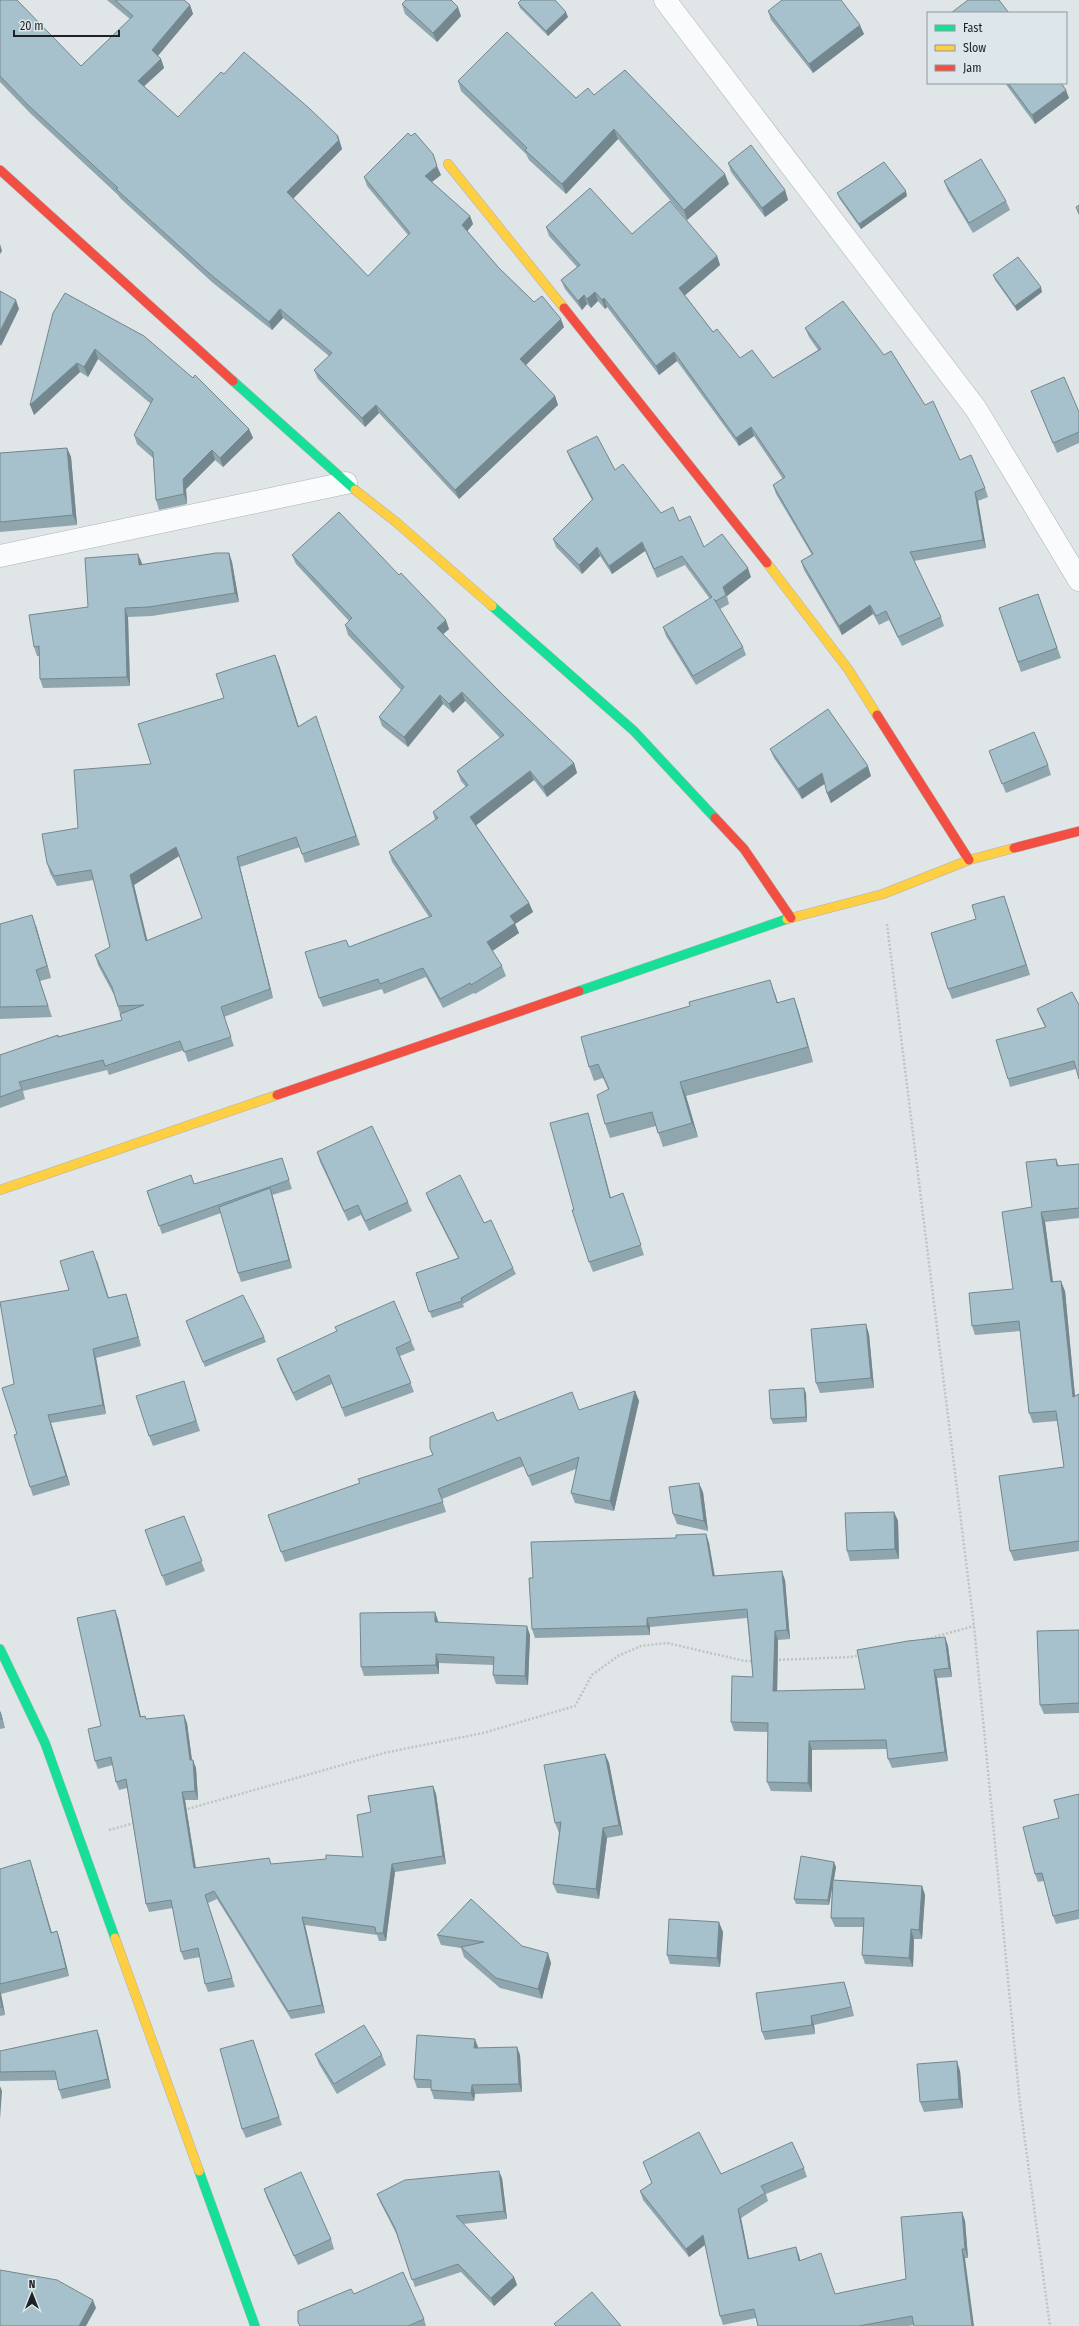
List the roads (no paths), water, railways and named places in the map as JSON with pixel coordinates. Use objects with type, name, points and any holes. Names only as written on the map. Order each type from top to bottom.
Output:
[{"type":"street","points":[[665,0],[976,409],[1079,580]]},
{"type":"street","points":[[448,164],[714,494],[848,669],[969,860]]},
{"type":"street","points":[[0,170],[346,483],[396,522],[634,731],[744,849],[790,918]]},
{"type":"street","points":[[0,556],[346,483]]},
{"type":"street","points":[[0,1190],[790,918],[883,894],[969,860],[1079,830]]},
{"type":"street","points":[[0,1649],[45,1743],[255,2326]]}]
